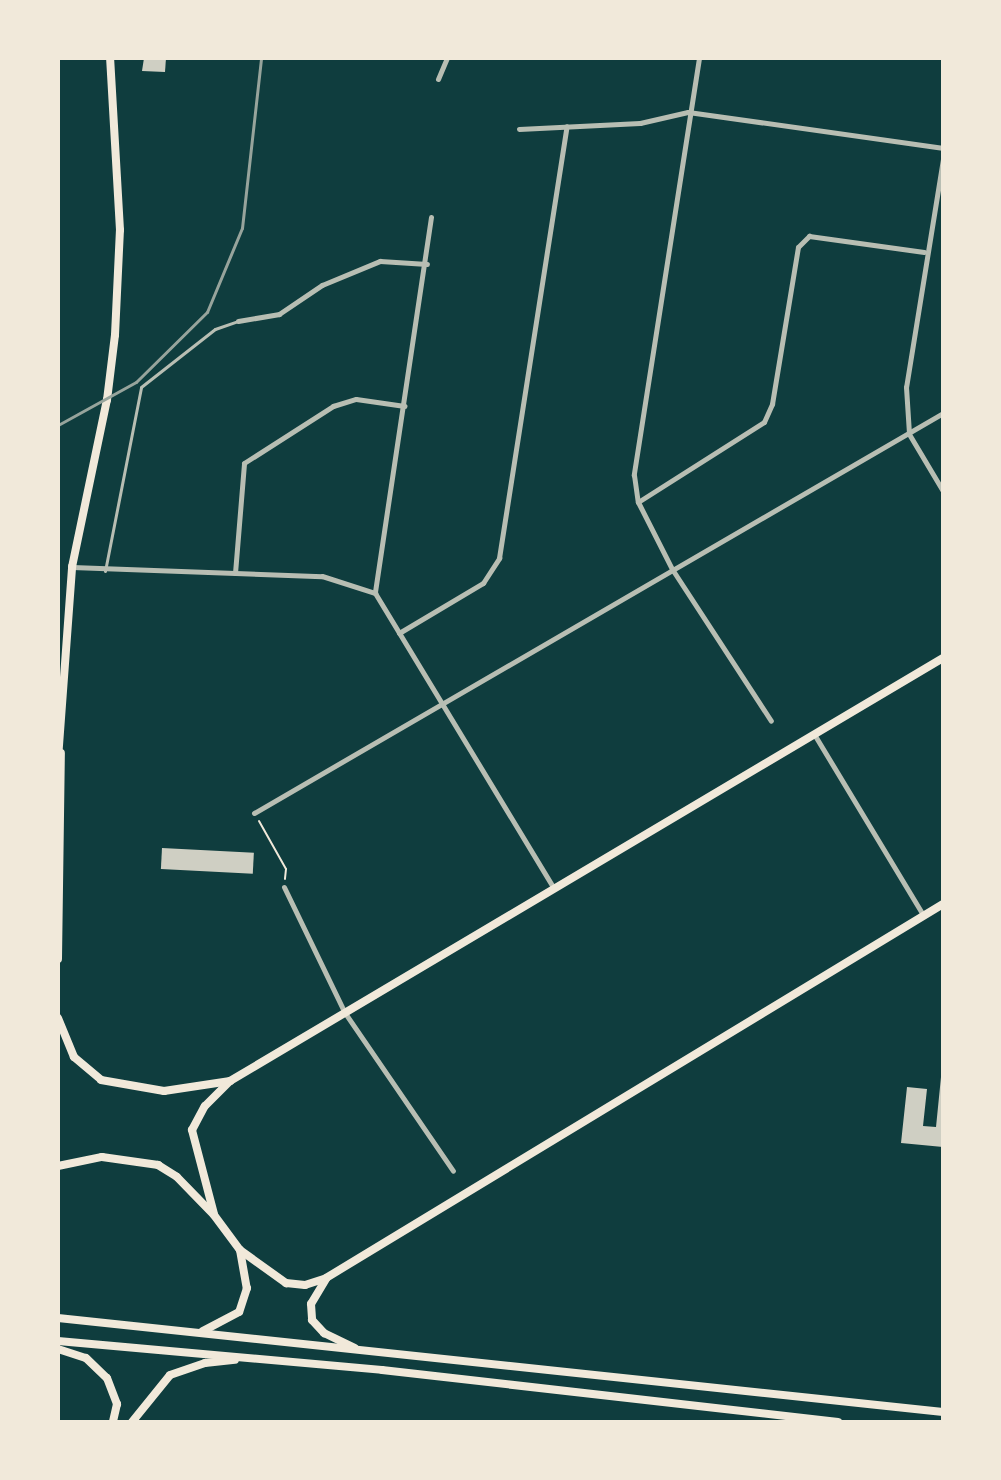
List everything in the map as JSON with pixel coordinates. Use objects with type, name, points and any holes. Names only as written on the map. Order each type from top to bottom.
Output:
[{"type":"main road","points":[[58,759],[72,567],[107,400],[115,335],[120,230],[110,58]]},
{"type":"main road","points":[[214,1215],[192,1130],[205,1106],[230,1081],[943,658]]},
{"type":"main road","points":[[58,959],[60,704]]},
{"type":"main road","points":[[58,1166],[102,1157],[158,1165],[177,1177],[214,1215],[240,1250],[286,1283],[305,1285],[326,1278],[943,904]]},
{"type":"main road","points":[[58,1018],[74,1057],[101,1080],[164,1091],[230,1081]]},
{"type":"main road","points":[[201,1332],[232,1318],[245,1302],[240,1250]]},
{"type":"main road","points":[[326,1278],[311,1304],[312,1320],[324,1333],[355,1348]]},
{"type":"main road","points":[[58,1318],[943,1412]]},
{"type":"main road","points":[[58,1341],[257,1358],[838,1422]]},
{"type":"main road","points":[[58,1349],[86,1358],[107,1378],[117,1404],[113,1422]]},
{"type":"main road","points":[[132,1422],[157,1388],[182,1369],[257,1358]]},
{"type":"street","points":[[438,79],[447,58]]},
{"type":"street","points":[[699,58],[642,405],[634,475],[638,502],[672,569],[771,721]]},
{"type":"street","points":[[519,129],[640,123],[688,112],[943,148]]},
{"type":"street","points":[[399,633],[483,583],[499,558],[567,126]]},
{"type":"street","points":[[943,159],[909,348],[909,434],[943,491]]},
{"type":"street","points":[[431,217],[427,264],[375,593],[440,706],[554,888]]},
{"type":"street","points":[[638,502],[764,422],[772,404],[798,247],[809,236],[924,252]]},
{"type":"street","points":[[238,321],[279,314],[322,285],[380,261],[427,264]]},
{"type":"street","points":[[235,573],[244,463],[333,406],[356,399],[405,406]]},
{"type":"street","points":[[254,813],[943,413]]},
{"type":"street","points":[[72,567],[105,571],[322,576],[375,593]]},
{"type":"street","points":[[814,734],[924,916]]},
{"type":"street","points":[[284,887],[345,1013],[453,1171]]},
{"type":"lane","points":[[105,571],[141,387],[215,329],[238,321]]},
{"type":"path","points":[[254,813],[286,869],[284,887]]},
{"type":"building","points":[[144,58],[166,58],[165,72],[142,71]]},
{"type":"building","points":[[162,848],[254,853],[253,874],[161,869]]},
{"type":"building","points":[[941,1077],[943,1147],[901,1143],[907,1087],[927,1089],[923,1126],[936,1127]]},
{"type":"railway","points":[[58,425],[136,382],[207,312],[242,228],[261,58]]}]
